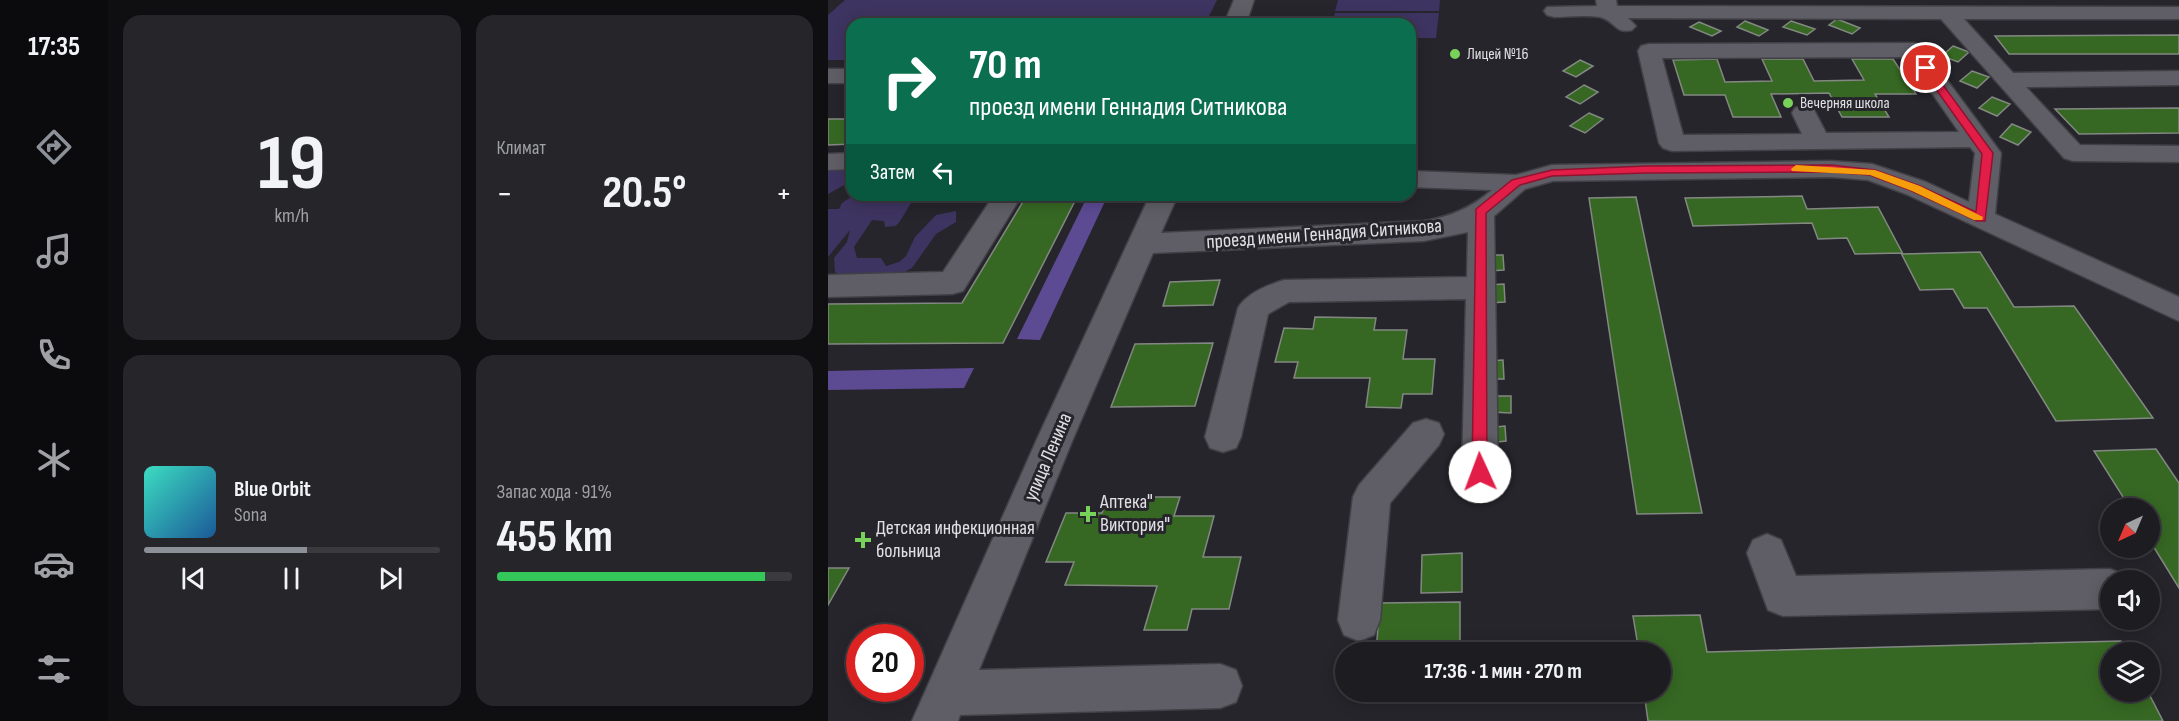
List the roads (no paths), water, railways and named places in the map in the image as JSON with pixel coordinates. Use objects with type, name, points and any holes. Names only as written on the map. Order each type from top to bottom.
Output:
[{"type":"street","points":[[1237,18],[1244,0]]},
{"type":"street","points":[[1607,6],[1649,51],[1672,143],[1977,139]]},
{"type":"street","points":[[1554,11],[1607,6],[1946,12],[2097,7],[2179,13]]},
{"type":"street","points":[[1946,12],[2073,153],[2179,154]]},
{"type":"street","points":[[1649,51],[1913,50],[1988,153],[1981,219]]},
{"type":"street","points":[[828,76],[846,76]]},
{"type":"street","points":[[2008,80],[2179,78]]},
{"type":"street","points":[[1804,113],[1818,142]]},
{"type":"street","points":[[828,162],[846,161]]},
{"type":"street","name":"проезд имени Геннадия Ситникова","points":[[1143,244],[1424,231],[1458,225],[1480,212],[1516,183],[1552,173],[1831,168],[1872,172],[1916,188],[2179,310]]},
{"type":"street","points":[[1416,179],[1516,183]]},
{"type":"street","points":[[828,286],[952,283],[1004,201]]},
{"type":"street","name":"улица Ленина","points":[[941,707],[1161,201]]},
{"type":"street","points":[[1480,212],[1480,472]]},
{"type":"street","points":[[1223,437],[1254,308],[1284,291],[1481,288]]},
{"type":"street","points":[[1359,620],[1372,497],[1426,434]]},
{"type":"street","points":[[1767,553],[1783,596],[2100,589]]},
{"type":"street","points":[[941,707],[1220,686]]},
{"type":"place","name":"Лицей №16","points":[[1455,54]]},
{"type":"place","name":"Вечерняя школа","points":[[1788,103]]},
{"type":"place","name":"Аптека\" Виктория\"","points":[[1088,514]]},
{"type":"place","name":"Детская инфекционная больница","points":[[863,540]]}]
